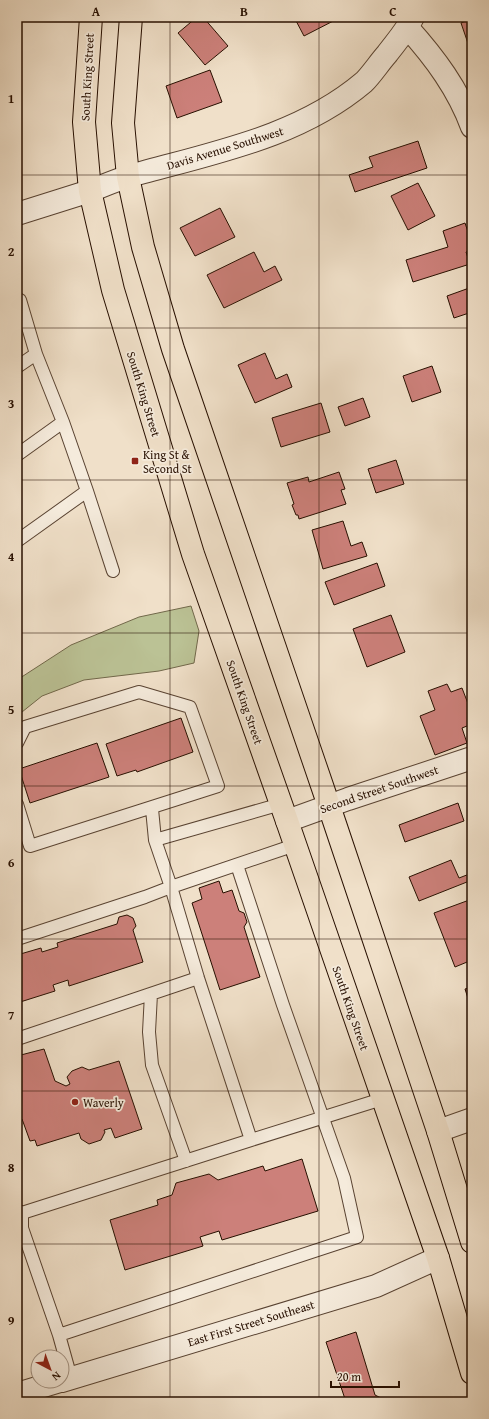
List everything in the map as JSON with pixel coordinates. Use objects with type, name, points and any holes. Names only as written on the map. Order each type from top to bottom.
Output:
[{"type":"main road","name":"South King Street","points":[[91,17],[84,122],[90,190],[113,290],[193,554],[438,1258],[472,1373]]},
{"type":"main road","points":[[131,17],[123,123],[128,177],[142,247],[173,349],[438,1131],[472,1242]]},
{"type":"street","name":"Davis Avenue Southwest","points":[[17,214],[128,177],[204,158],[282,132],[323,110],[365,81],[407,21]]},
{"type":"street","points":[[407,21],[441,67],[467,114],[472,128]]},
{"type":"street","name":"Second Street Southwest","points":[[284,812],[329,806],[472,758]]},
{"type":"street","points":[[438,1131],[472,1119]]},
{"type":"street","name":"East First Street Southeast","points":[[70,1378],[376,1286],[438,1258]]},
{"type":"street","name":"East First Street Southeast","points":[[17,1394],[34,1389]]},
{"type":"lane","points":[[17,299],[20,300],[36,354],[63,422],[113,572]]},
{"type":"lane","points":[[17,367],[36,354]]},
{"type":"lane","points":[[17,454],[63,422]]},
{"type":"lane","points":[[17,541],[87,491]]},
{"type":"lane","points":[[17,743],[25,727],[139,692],[190,706],[218,786],[30,846],[17,804]]},
{"type":"lane","points":[[152,808],[155,840],[251,1140]]},
{"type":"lane","points":[[155,840],[284,812]]},
{"type":"lane","points":[[17,938],[145,897],[295,845]]},
{"type":"lane","points":[[59,1335],[357,1237],[344,1178],[237,865]]},
{"type":"lane","points":[[17,1039],[198,978]]},
{"type":"lane","points":[[151,994],[148,1032],[152,1066],[186,1161]]},
{"type":"lane","points":[[61,1349],[59,1335],[22,1228],[19,1212],[382,1099]]},
{"type":"green space","points":[[191,606],[199,631],[194,663],[159,671],[84,680],[42,696],[17,716],[17,680],[71,645],[139,617]]},
{"type":"building","points":[[197,17],[203,17],[228,46],[205,65],[178,33]]},
{"type":"building","points":[[294,17],[341,17],[304,36]]},
{"type":"building","points":[[472,18],[472,55],[461,23]]},
{"type":"building","points":[[210,70],[222,102],[177,118],[166,86]]},
{"type":"building","points":[[418,141],[427,168],[355,192],[349,175],[373,167],[369,157]]},
{"type":"building","points":[[418,183],[435,216],[408,230],[391,196]]},
{"type":"building","points":[[220,208],[235,237],[195,256],[180,228]]},
{"type":"building","points":[[465,223],[472,244],[472,250],[466,252],[470,264],[413,282],[406,260],[448,247],[443,231]]},
{"type":"building","points":[[254,252],[264,272],[275,266],[282,280],[224,308],[207,275]]},
{"type":"building","points":[[472,287],[472,312],[454,318],[447,296]]},
{"type":"building","points":[[265,353],[276,379],[287,374],[292,387],[255,403],[238,365]]},
{"type":"building","points":[[432,366],[441,392],[412,402],[403,376]]},
{"type":"building","points":[[363,398],[370,417],[345,426],[338,407]]},
{"type":"building","points":[[321,403],[330,432],[281,447],[272,418]]},
{"type":"building","points":[[396,460],[404,484],[376,493],[368,469]]},
{"type":"building","points":[[339,472],[345,489],[341,490],[346,504],[299,519],[292,505],[294,504],[287,483],[308,477],[309,482]]},
{"type":"building","points":[[343,521],[351,546],[362,542],[367,556],[323,569],[312,530]]},
{"type":"building","points":[[377,563],[385,586],[334,605],[325,582]]},
{"type":"building","points":[[391,615],[405,652],[367,667],[353,629]]},
{"type":"building","points":[[447,684],[451,692],[462,688],[472,714],[472,724],[462,728],[467,743],[435,755],[420,716],[435,710],[428,691]]},
{"type":"building","points":[[181,718],[193,752],[137,772],[136,770],[117,776],[106,744]]},
{"type":"building","points":[[97,743],[109,777],[30,803],[19,769]]},
{"type":"building","points":[[458,803],[464,821],[405,842],[399,825]]},
{"type":"building","points":[[451,860],[459,878],[472,873],[472,880],[419,901],[409,877]]},
{"type":"building","points":[[219,881],[223,893],[232,890],[239,911],[244,913],[247,922],[244,927],[260,977],[220,990],[192,903],[202,899],[199,888]]},
{"type":"building","points":[[472,899],[472,960],[455,967],[434,913]]},
{"type":"building","points":[[127,915],[133,918],[136,926],[133,930],[143,962],[69,986],[68,980],[53,985],[55,991],[17,1003],[17,955],[41,948],[42,952],[58,947],[57,943],[117,924],[119,917]]},
{"type":"building","points":[[472,987],[472,1011],[465,989]]},
{"type":"building","name":"Waverly","points":[[44,1049],[55,1081],[66,1086],[70,1084],[67,1077],[72,1071],[82,1067],[89,1070],[119,1061],[142,1129],[115,1138],[111,1128],[104,1130],[105,1132],[101,1140],[89,1144],[81,1139],[79,1133],[37,1146],[35,1140],[30,1141],[22,1119],[17,1121],[17,1056]]},
{"type":"building","points":[[302,1159],[318,1211],[222,1240],[219,1231],[200,1237],[203,1246],[125,1270],[110,1220],[158,1205],[157,1200],[172,1195],[176,1183],[209,1174],[218,1180],[263,1166],[265,1171]]},
{"type":"building","points":[[356,1332],[375,1395],[383,1399],[381,1402],[346,1402],[326,1342]]},
{"type":"place","name":"King St & Second St","points":[[135,461]]},
{"type":"place","name":"Waverly","points":[[75,1102]]}]
